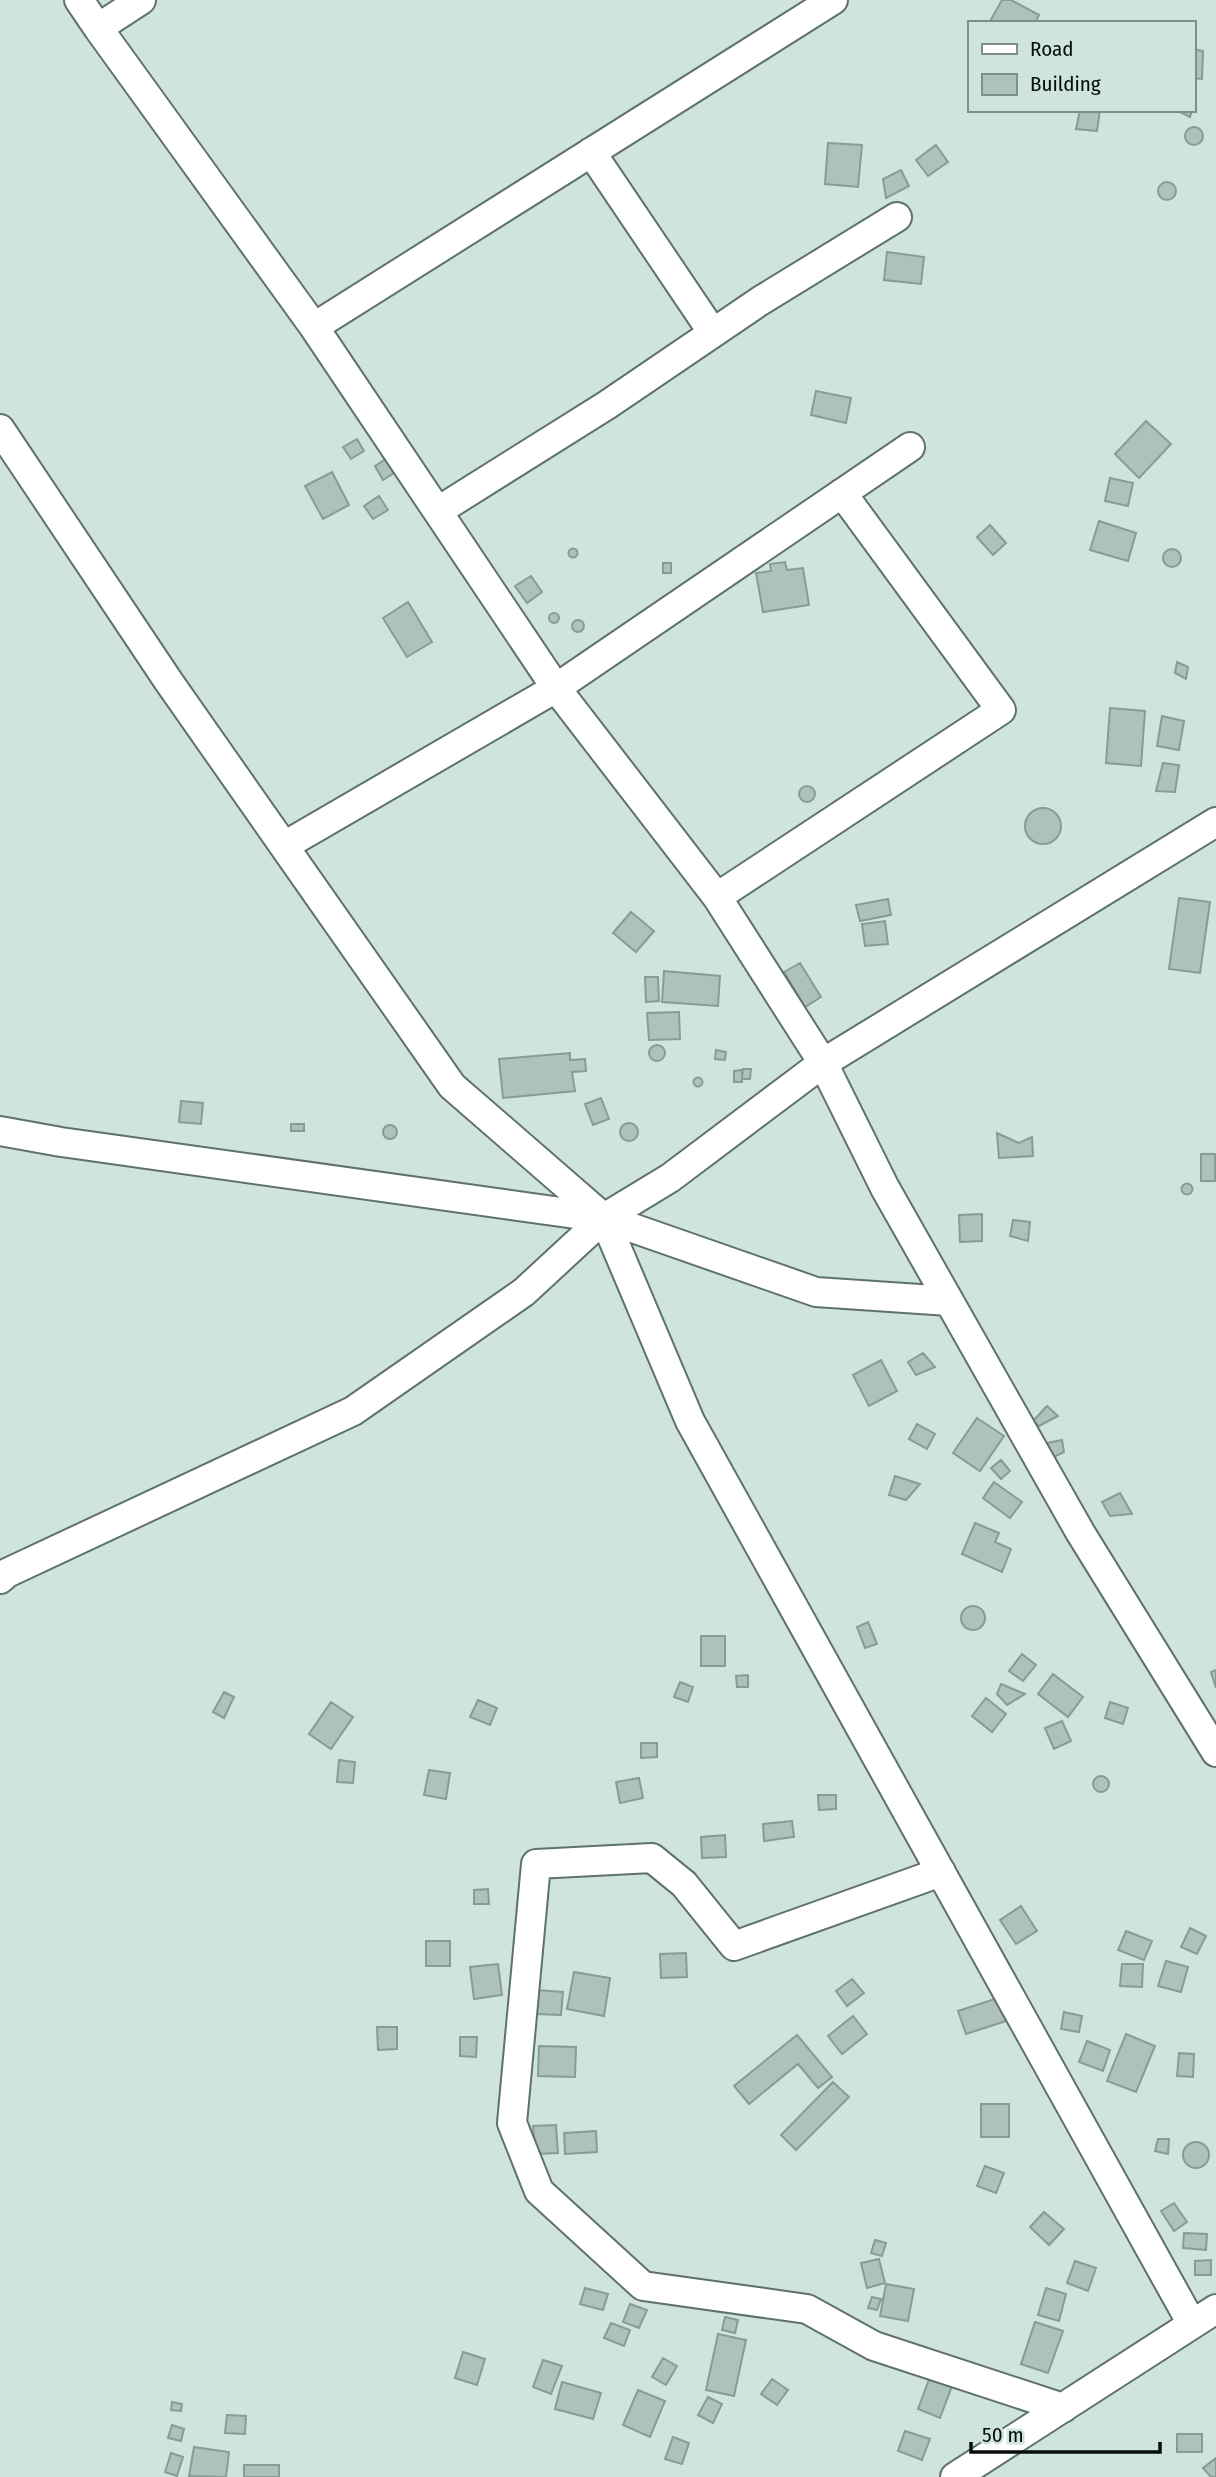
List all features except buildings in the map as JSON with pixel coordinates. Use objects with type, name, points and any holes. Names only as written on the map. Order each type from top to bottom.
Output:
[{"type":"street","points":[[79,0],[314,327],[556,688],[717,897],[823,1063],[885,1188],[1080,1532],[1216,1752]]},
{"type":"street","points":[[98,28],[141,0]]},
{"type":"street","points":[[314,327],[833,0]]},
{"type":"street","points":[[591,152],[713,333]]},
{"type":"street","points":[[438,511],[607,405],[760,300],[897,217]]},
{"type":"street","points":[[0,429],[169,682],[452,1086],[604,1218],[690,1421],[1192,2324]]},
{"type":"street","points":[[284,846],[556,688],[911,447]]},
{"type":"street","points":[[717,897],[1000,710],[842,493]]},
{"type":"street","points":[[0,1578],[353,1411],[524,1292],[604,1218],[670,1178],[823,1063],[1216,822]]},
{"type":"street","points":[[0,1131],[61,1142],[604,1218],[816,1292],[949,1301]]},
{"type":"street","points":[[941,1872],[734,1946],[684,1884],[652,1858],[536,1864],[512,2123],[539,2191],[643,2286],[807,2309],[874,2346],[1063,2408]]},
{"type":"street","points":[[955,2477],[1216,2309]]}]
